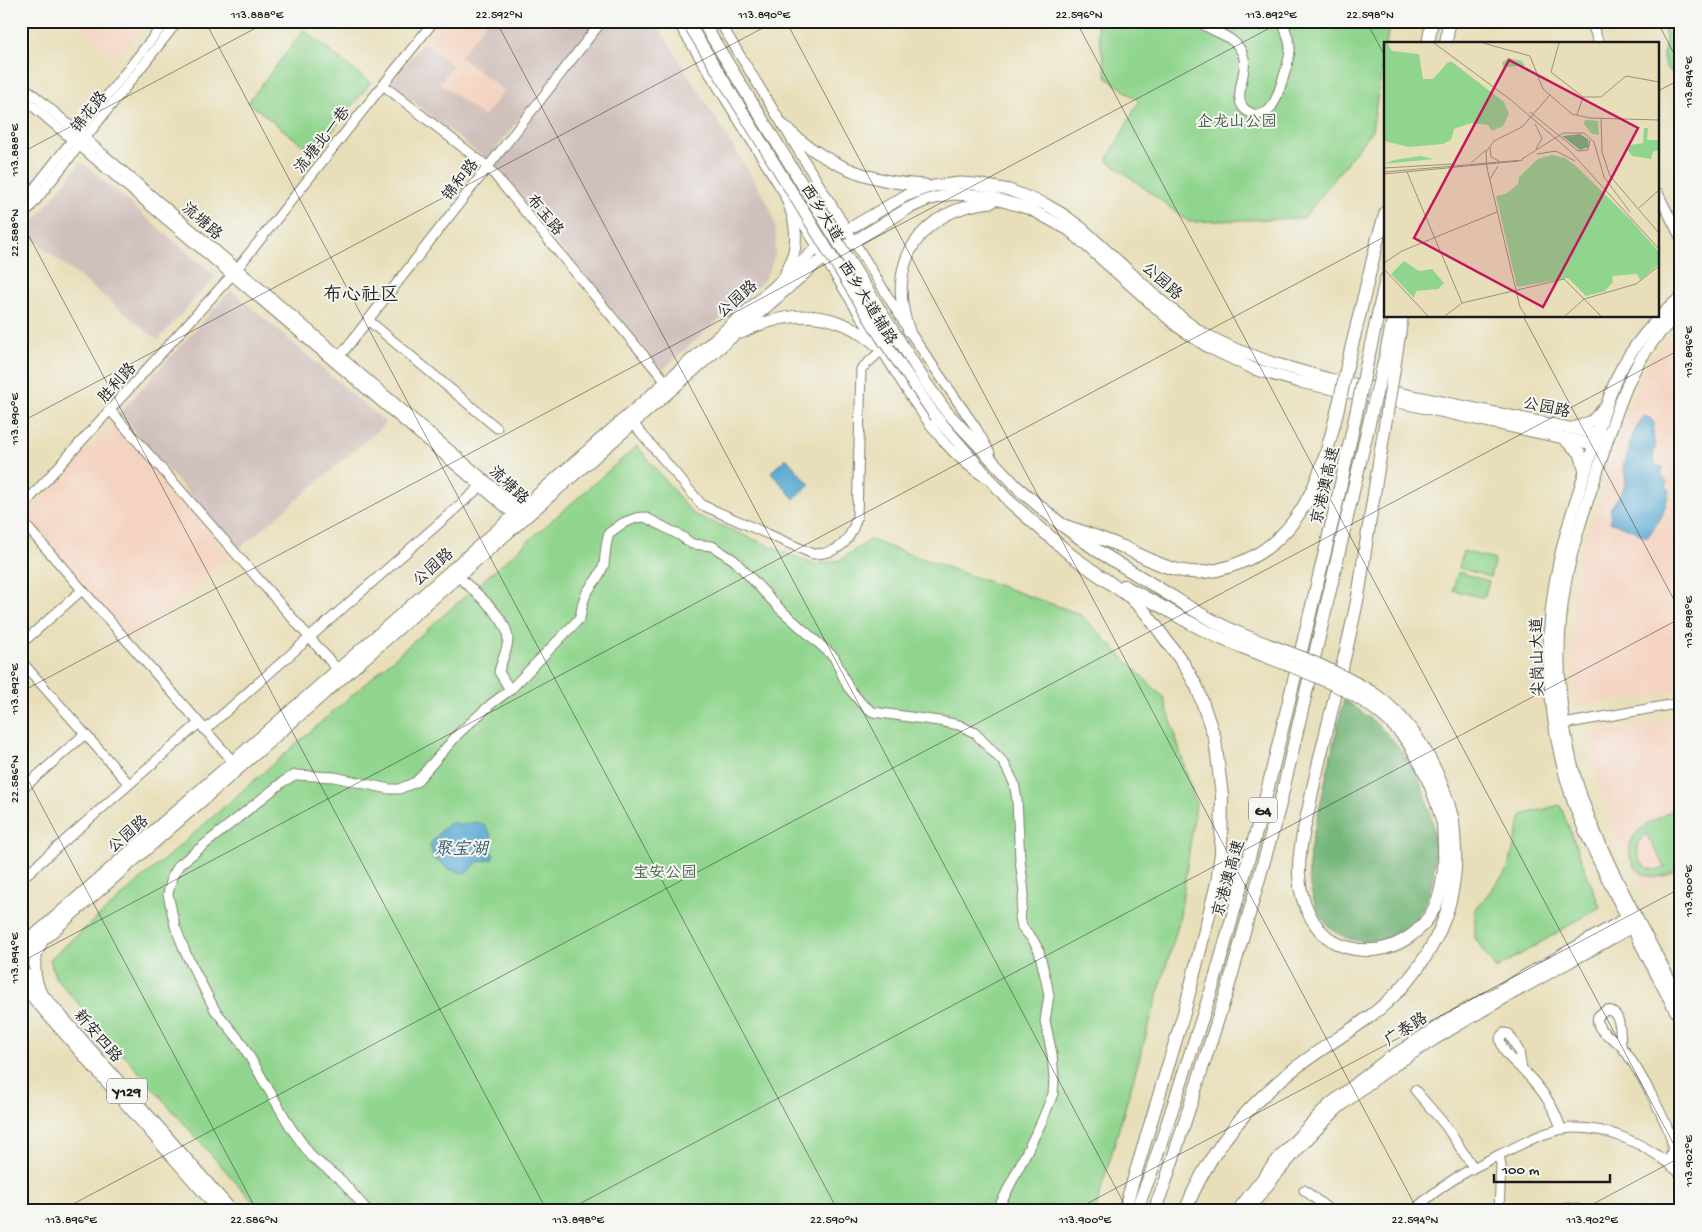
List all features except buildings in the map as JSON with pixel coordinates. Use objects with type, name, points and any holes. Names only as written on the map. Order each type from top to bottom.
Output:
[{"type":"highway","points":[[1428,42],[1432,21]]},
{"type":"highway","points":[[1446,42],[1449,21]]},
{"type":"highway","points":[[1062,525],[1123,547],[1169,568],[1191,573],[1232,566],[1249,559],[1268,547],[1286,532],[1299,516],[1311,494],[1329,444],[1384,218]]},
{"type":"highway","name":"京港澳高速","points":[[1136,1211],[1151,1173],[1215,979],[1262,813],[1337,502],[1384,287]]},
{"type":"highway","name":"G4","points":[[1387,373],[1394,318]]},
{"type":"highway","points":[[1020,490],[1062,525],[1098,551],[1207,618],[1238,633],[1304,658],[1349,680],[1373,693],[1395,713],[1424,750],[1437,773],[1447,798],[1448,823],[1444,869],[1435,906],[1427,921],[1401,943],[1387,948],[1356,950],[1342,946],[1329,939],[1318,930],[1310,916],[1300,887],[1299,875],[1300,856],[1322,749],[1356,605],[1388,406],[1387,373],[1401,318]]},
{"type":"highway","name":"京港澳高速","points":[[1154,1211],[1166,1180],[1228,988],[1279,808],[1374,402],[1387,373]]},
{"type":"highway","points":[[1010,502],[1072,556],[1130,597],[1146,613],[1183,663],[1197,687],[1215,740],[1222,796],[1221,853],[1210,915],[1184,1013],[1124,1211]]},
{"type":"highway","points":[[1072,556],[1201,629],[1302,670],[1366,702],[1404,738],[1418,758],[1448,823],[1455,845],[1455,868],[1446,914],[1424,960],[1398,991],[1371,1015],[1278,1082],[1238,1121],[1204,1170],[1185,1211]]},
{"type":"main road","name":"西乡大道","points":[[687,21],[881,337],[941,414]]},
{"type":"main road","name":"西乡大道","points":[[702,21],[926,382],[941,414]]},
{"type":"main road","points":[[784,126],[810,149],[845,169],[890,182],[934,186]]},
{"type":"main road","name":"公园路","points":[[629,420],[666,382],[818,247],[905,196],[934,186],[960,183],[993,187],[1021,194],[1054,209],[1084,230],[1160,300],[1188,323],[1217,341],[1252,356],[1339,381],[1572,428],[1601,440]]},
{"type":"main road","points":[[781,280],[790,266],[796,236],[792,210],[783,192]]},
{"type":"main road","name":"公园路","points":[[236,765],[338,670],[629,420],[729,339],[812,266],[909,208],[935,197],[952,194],[972,195],[1007,201],[1040,214],[1069,230],[1176,326],[1208,347],[1254,369],[1299,382],[1562,438],[1601,440]]},
{"type":"main road","points":[[909,331],[901,303],[901,276],[905,262],[917,240],[933,224],[960,209],[985,202],[1007,201]]},
{"type":"main road","name":"尖岗山大道","points":[[1660,317],[1681,297]]},
{"type":"main road","name":"尖岗山大道","points":[[1560,724],[1550,653],[1553,597],[1562,546],[1585,472],[1631,373],[1652,342],[1681,312]]},
{"type":"main road","points":[[729,339],[768,322],[809,316],[842,322],[863,334],[882,350]]},
{"type":"main road","name":"尖岗山大道","points":[[1659,318],[1630,354],[1619,374],[1606,406],[1601,440],[1576,538],[1563,599],[1559,639],[1560,724],[1562,763],[1572,799],[1595,854],[1681,1001]]},
{"type":"main road","points":[[1572,428],[1592,421],[1606,406]]},
{"type":"main road","points":[[941,414],[1020,490]]},
{"type":"main road","points":[[941,414],[1010,502]]},
{"type":"main road","points":[[1562,438],[1580,453],[1585,472]]},
{"type":"main road","name":"公园路","points":[[21,959],[41,936],[236,765],[458,576],[519,515]]},
{"type":"main road","name":"尖岗山大道","points":[[1634,920],[1681,1021]]},
{"type":"main road","name":"广泰路","points":[[1237,1211],[1281,1154],[1330,1104],[1386,1060],[1453,1017],[1634,920]]},
{"type":"main road","name":"广泰路","points":[[1248,1211],[1289,1159],[1336,1110],[1392,1067],[1458,1024],[1634,920]]},
{"type":"main road","points":[[21,938],[41,936],[34,967],[39,997],[21,992]]},
{"type":"main road","name":"公园路","points":[[21,948],[41,936]]},
{"type":"main road","name":"新安四路","points":[[21,970],[39,997],[220,1211]]},
{"type":"main road","name":"新安四路","points":[[21,984],[39,997],[232,1211]]},
{"type":"street","name":"锦花路","points":[[21,219],[166,21]]},
{"type":"street","name":"锦花路","points":[[21,205],[178,21]]},
{"type":"street","name":"流塘北一巷","points":[[235,272],[434,21]]},
{"type":"street","name":"锦和路","points":[[340,356],[602,21]]},
{"type":"street","name":"西乡大道辅路","points":[[677,21],[914,402],[944,443],[974,471],[991,480]]},
{"type":"street","name":"西乡大道辅路","points":[[719,21],[909,331],[976,428],[998,468]]},
{"type":"street","points":[[1198,21],[1236,42],[1242,51],[1244,61],[1239,98],[1242,106],[1247,112],[1263,114],[1274,103],[1289,60],[1290,48],[1282,21]]},
{"type":"street","points":[[1591,21],[1598,42]]},
{"type":"street","name":"流塘路","points":[[21,84],[79,139],[235,272],[480,487],[519,515]]},
{"type":"street","name":"布玉路","points":[[383,85],[488,167],[666,382]]},
{"type":"street","name":"流塘路","points":[[21,96],[79,139]]},
{"type":"street","points":[[783,192],[801,187],[808,178],[807,164]]},
{"type":"street","points":[[1660,197],[1681,239]]},
{"type":"street","name":"流塘路","points":[[235,272],[340,356],[519,515]]},
{"type":"street","name":"胜利路","points":[[21,508],[235,272]]},
{"type":"street","points":[[861,317],[860,309],[862,302],[872,295],[885,296],[892,303]]},
{"type":"street","points":[[368,320],[497,428]]},
{"type":"street","points":[[629,420],[702,506],[814,554],[827,554],[839,547],[852,534],[857,517],[861,369],[882,350]]},
{"type":"street","points":[[110,410],[338,670]]},
{"type":"street","points":[[21,866],[28,874],[129,784],[309,638],[480,487]]},
{"type":"street","points":[[368,1211],[341,1180],[312,1157],[291,1128],[241,1042],[215,1010],[186,954],[176,926],[168,894],[172,877],[179,865],[284,781],[295,775],[334,777],[389,789],[399,789],[416,782],[459,733],[491,704],[510,690],[580,618],[582,602],[604,565],[609,534],[623,523],[645,517],[682,536],[692,544],[712,546],[734,560],[780,609],[834,656],[848,687],[861,703],[873,712],[939,720],[959,725],[975,733],[1004,763],[1014,783],[1017,800],[1020,860],[1024,892],[1020,918],[1022,927],[1039,951],[1046,980],[1049,995],[1045,1021],[1052,1054],[1054,1079],[1053,1094],[997,1211]]},
{"type":"street","points":[[21,520],[236,765]]},
{"type":"street","points":[[458,576],[502,620],[508,640],[499,672],[510,690]]},
{"type":"street","points":[[21,644],[82,590]]},
{"type":"street","points":[[21,662],[129,784]]},
{"type":"street","points":[[1560,724],[1681,703]]},
{"type":"street","points":[[21,790],[85,734]]},
{"type":"street","points":[[1622,1045],[1659,1110],[1668,1131],[1672,1142],[1672,1153],[1668,1162]]},
{"type":"street","points":[[1522,1070],[1550,1102],[1561,1129]]},
{"type":"street","points":[[1415,1090],[1445,1125],[1473,1167]]},
{"type":"street","points":[[1413,1211],[1435,1191],[1473,1167],[1522,1143],[1561,1129],[1585,1128],[1600,1130],[1642,1147],[1668,1162],[1681,1174]]},
{"type":"street","points":[[1499,1155],[1501,1166],[1499,1211]]},
{"type":"street","points":[[1304,1190],[1331,1211]]},
{"type":"street","points":[[1559,1209],[1570,1208],[1586,1211]]},
{"type":"shaded area","points":[[75,21],[148,21],[116,57]]},
{"type":"shaded area","points":[[440,21],[487,21],[460,57],[504,91],[484,117],[440,83],[453,66],[423,43]]},
{"type":"shaded area","points":[[487,21],[596,21],[487,160],[390,84],[423,43],[453,66],[440,83],[484,117],[504,91],[460,57]]},
{"type":"shaded area","points":[[608,21],[655,21],[765,198],[775,225],[775,254],[763,281],[662,370],[494,167]]},
{"type":"shaded area","points":[[81,162],[215,276],[158,340],[25,233]]},
{"type":"shaded area","points":[[231,290],[386,423],[238,550],[119,414]]},
{"type":"shaded area","points":[[1681,323],[1681,690],[1580,706],[1576,702],[1572,662],[1574,599],[1583,547],[1638,384],[1655,355]]},
{"type":"shaded area","points":[[113,421],[231,556],[132,641],[26,517]]},
{"type":"shaded area","points":[[1681,720],[1681,869],[1644,889],[1619,839],[1598,782],[1591,733]]},
{"type":"green space","name":"企龙山公园","points":[[1096,21],[1390,21],[1387,42],[1384,42],[1384,57],[1372,130],[1304,218],[1189,222],[1107,160],[1139,101],[1107,78]]},
{"type":"green space","points":[[1663,21],[1681,21],[1681,78],[1670,71],[1665,65],[1663,57],[1666,39]]},
{"type":"green space","points":[[304,30],[370,83],[314,154],[248,102]]},
{"type":"green space","name":"宝安公园","points":[[637,446],[693,514],[815,565],[840,560],[870,540],[1080,614],[1164,698],[1196,804],[1179,922],[1095,1211],[261,1211],[55,977],[50,959]]},
{"type":"green space","points":[[1463,551],[1495,560],[1490,577],[1459,568]]},
{"type":"green space","points":[[1458,572],[1489,581],[1484,598],[1453,590]]},
{"type":"green space","points":[[1344,700],[1382,729],[1397,746],[1421,785],[1429,806],[1433,830],[1434,870],[1426,901],[1418,915],[1409,925],[1386,937],[1373,940],[1360,941],[1347,938],[1336,932],[1326,923],[1314,902],[1310,883],[1309,860],[1311,844]]},
{"type":"green space","points":[[1560,805],[1600,907],[1496,969],[1475,938],[1475,910],[1508,869],[1522,815]]},
{"type":"green space","points":[[1681,806],[1681,867],[1659,877],[1648,876],[1642,873],[1636,868],[1630,856],[1631,842],[1635,835],[1656,819]],"holes":[[[1646,834],[1665,867],[1657,870],[1649,869],[1638,858],[1637,844]]]},
{"type":"water","points":[[1643,416],[1650,418],[1654,423],[1653,437],[1656,446],[1653,459],[1658,466],[1663,467],[1661,475],[1667,482],[1666,487],[1670,490],[1662,516],[1647,538],[1633,530],[1610,522],[1611,507],[1626,483],[1623,463],[1629,451],[1630,440]]},
{"type":"water","points":[[786,458],[810,485],[794,499],[771,472]]},
{"type":"water","name":"聚宝湖","points":[[474,822],[486,827],[490,833],[493,847],[490,849],[493,853],[493,859],[478,862],[464,873],[446,868],[442,863],[435,860],[430,846],[431,843],[448,824],[462,825]]},
{"type":"district","name":"布心社区","points":[[361,293]]}]
